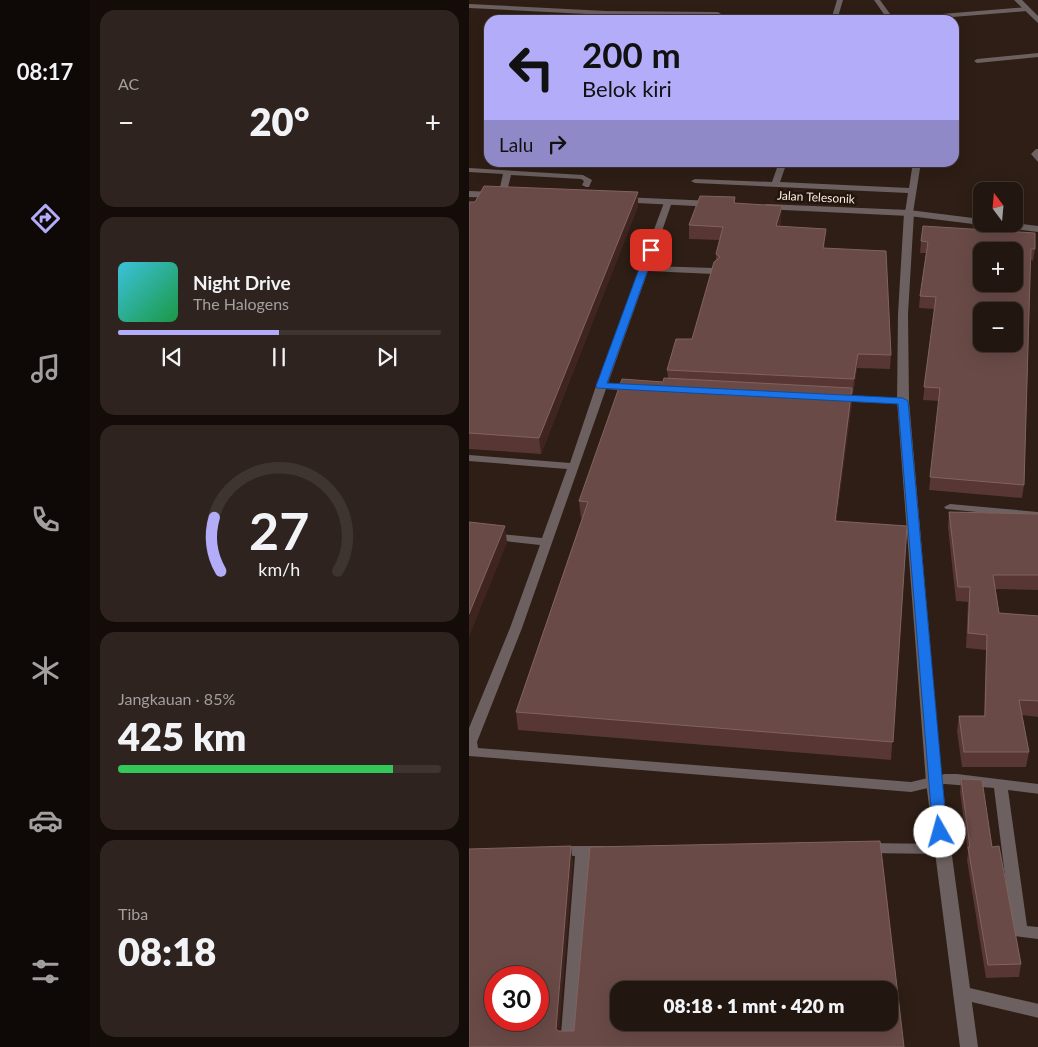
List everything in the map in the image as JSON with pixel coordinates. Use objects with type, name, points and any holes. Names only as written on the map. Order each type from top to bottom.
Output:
[{"type":"street","points":[[1018,0],[1038,22]]},
{"type":"street","points":[[469,194],[507,196]]},
{"type":"street","points":[[609,200],[723,205]]},
{"type":"street","name":"Jalan Telesonik","points":[[751,206],[909,213],[973,221]]},
{"type":"street","points":[[909,213],[903,314],[903,401],[934,782],[969,1047]]},
{"type":"street","points":[[1023,227],[1038,229]]},
{"type":"lane","points":[[836,15],[840,0]]},
{"type":"lane","points":[[877,0],[888,15]]},
{"type":"lane","points":[[469,6],[606,13],[718,14]]},
{"type":"lane","points":[[953,15],[1027,9]]},
{"type":"lane","points":[[977,61],[1038,55]]},
{"type":"lane","points":[[1038,151],[1035,154],[1038,161]]},
{"type":"lane","points":[[775,184],[781,167]]},
{"type":"lane","points":[[909,213],[916,167]]},
{"type":"lane","points":[[469,170],[583,177],[588,180],[586,185]]},
{"type":"lane","points":[[507,196],[508,172]]},
{"type":"lane","points":[[695,181],[911,191]]},
{"type":"lane","points":[[668,202],[516,628],[470,742],[473,752],[911,787],[957,779],[1038,789]]},
{"type":"lane","points":[[644,268],[714,271]]},
{"type":"lane","points":[[601,386],[649,388]]},
{"type":"lane","points":[[825,398],[903,401]]},
{"type":"lane","points":[[469,458],[573,466]]},
{"type":"lane","points":[[950,507],[1038,515]]},
{"type":"lane","points":[[469,534],[546,542]]},
{"type":"lane","points":[[1000,785],[1020,932],[1038,933]]},
{"type":"lane","points":[[852,848],[942,849]]},
{"type":"lane","points":[[545,852],[613,850]]},
{"type":"lane","points":[[568,1047],[583,851]]},
{"type":"lane","points":[[961,992],[1038,1011]]},
{"type":"building","points":[[484,186],[638,192],[539,438],[469,433],[469,202],[475,202]]},
{"type":"building","points":[[700,196],[735,197],[734,203],[782,206],[776,226],[826,229],[823,248],[886,251],[891,355],[858,354],[854,379],[667,370],[676,339],[692,339],[714,262],[720,257],[716,254],[723,227],[689,225]]},
{"type":"building","points":[[923,226],[973,229],[973,232],[1035,233],[1035,249],[1031,249],[1024,485],[930,477],[940,388],[924,387],[936,297],[920,296],[928,242],[921,241]]},
{"type":"building","points":[[664,378],[852,388],[835,521],[907,526],[893,742],[516,712],[588,502],[579,501],[622,379],[663,382]]},
{"type":"building","points":[[949,512],[1039,514],[1039,575],[993,575],[999,613],[1039,616],[1039,701],[1019,700],[1029,752],[964,752],[959,716],[985,716],[987,635],[968,633],[970,587],[958,587]]},
{"type":"building","points":[[469,522],[505,526],[469,614]]},
{"type":"building","points":[[961,779],[982,780],[992,847],[999,846],[1021,964],[988,965],[968,847],[970,847]]},
{"type":"building","points":[[880,841],[896,981],[610,981],[610,1031],[898,1031],[898,996],[904,1047],[469,1047],[469,849],[571,846],[556,1029],[558,1031],[574,1031],[590,847]]},
{"type":"route","points":[[651,250],[601,386],[903,401],[934,782],[940,832]]}]
